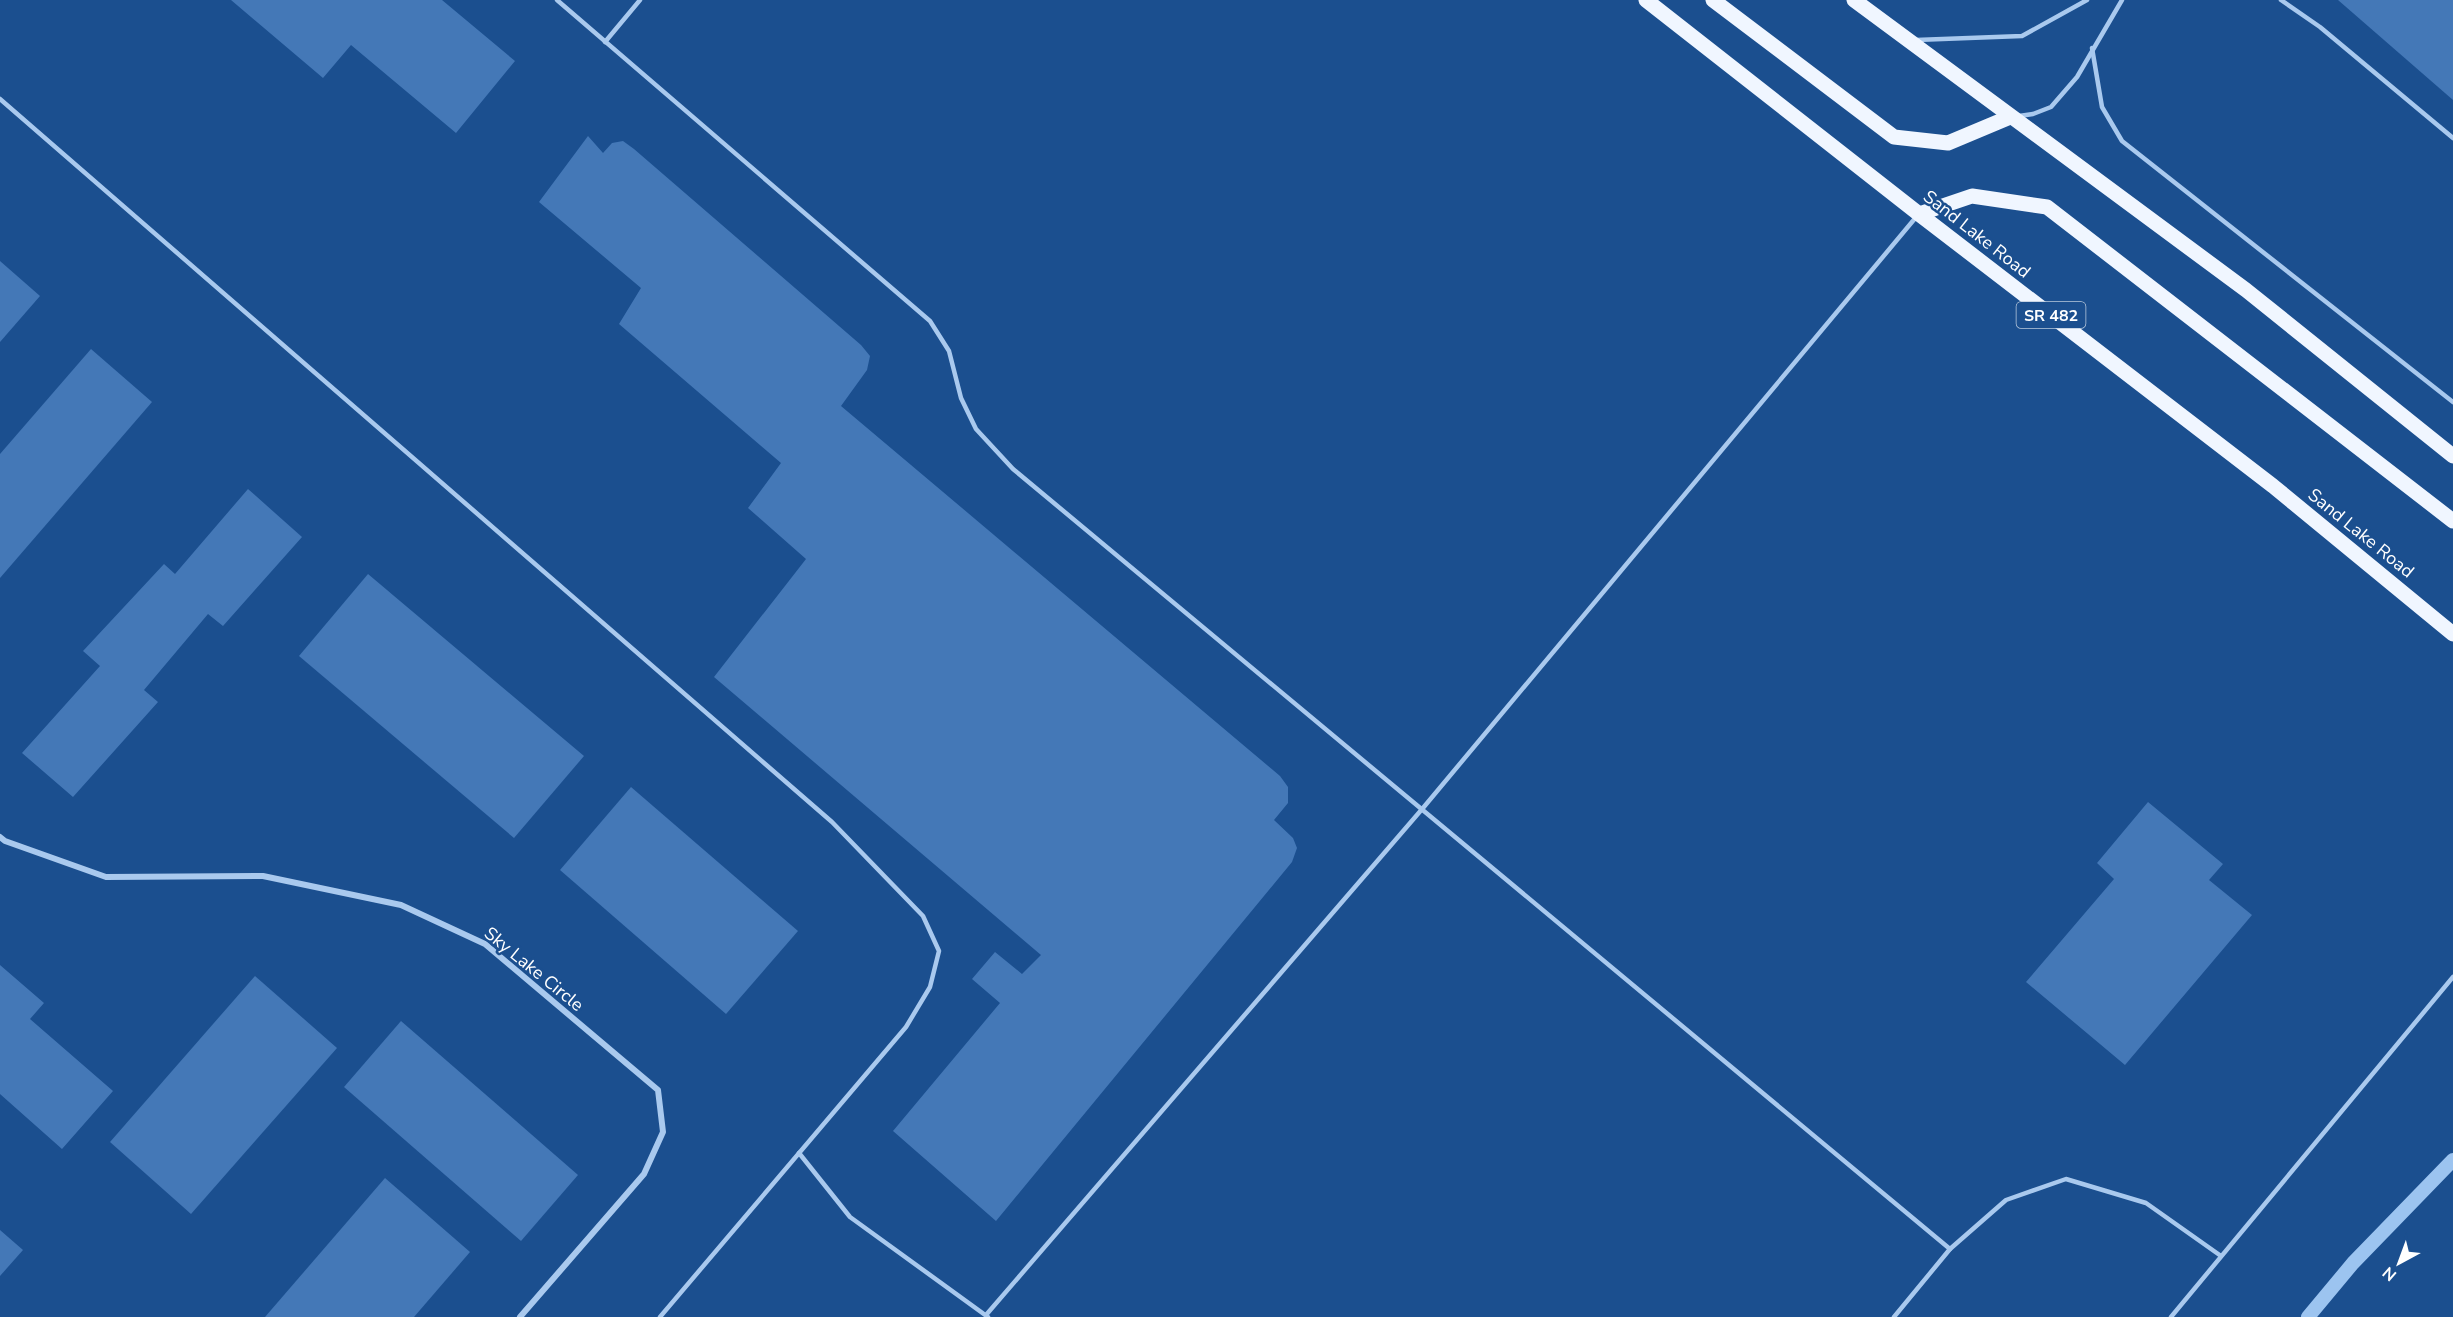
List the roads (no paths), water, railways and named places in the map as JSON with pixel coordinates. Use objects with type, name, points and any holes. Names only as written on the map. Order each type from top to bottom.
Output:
[{"type":"main road","name":"Sand Lake Road","points":[[1647,0],[1918,214],[2273,486],[2453,634]]},
{"type":"main road","points":[[1713,0],[1894,137],[1948,143],[2010,117]]},
{"type":"main road","points":[[1854,0],[2246,290],[2453,456]]},
{"type":"main road","points":[[1918,214],[1972,196],[2047,207],[2453,521]]},
{"type":"street","name":"Sky Lake Circle","points":[[0,837],[5,841],[106,877],[263,876],[401,905],[485,944],[658,1090],[663,1132],[644,1174],[520,1317]]},
{"type":"lane","points":[[557,0],[930,321],[950,351],[961,398],[976,429],[1013,469],[1950,1249]]},
{"type":"lane","points":[[605,42],[640,0]]},
{"type":"lane","points":[[1908,41],[2022,36],[2087,0]]},
{"type":"lane","points":[[2010,117],[2033,114],[2051,107],[2077,77],[2121,0]]},
{"type":"lane","points":[[2281,0],[2320,27],[2453,138]]},
{"type":"lane","points":[[2092,48],[2102,107],[2122,141],[2453,402]]},
{"type":"lane","points":[[0,99],[832,822],[923,916],[939,951],[930,987],[906,1027],[660,1317]]},
{"type":"lane","points":[[799,1153],[850,1217],[987,1316],[1423,808],[1918,214]]},
{"type":"lane","points":[[2171,1317],[2453,977]]},
{"type":"lane","points":[[1894,1317],[1950,1249],[2006,1200],[2066,1179],[2145,1203],[2222,1256]]},
{"type":"waterway","points":[[2308,1317],[2353,1263],[2453,1160]]}]
